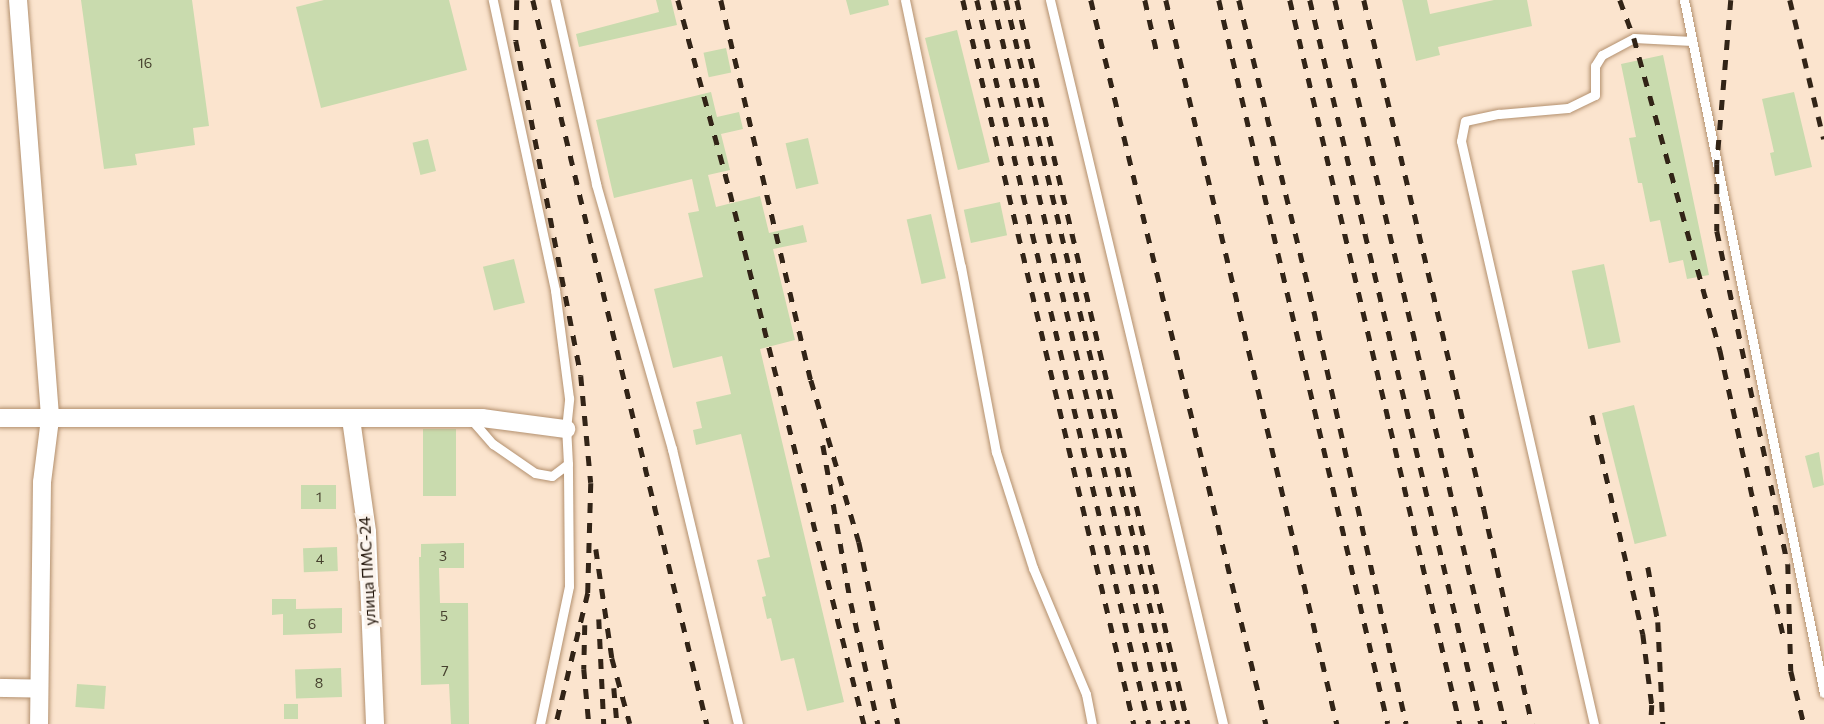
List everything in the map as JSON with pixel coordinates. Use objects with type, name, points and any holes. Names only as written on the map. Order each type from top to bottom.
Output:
[{"type":"street","points":[[18,0],[50,419],[42,482],[39,724]]},
{"type":"street","points":[[0,418],[470,418],[566,429]]},
{"type":"street","name":"улица ПМС-24","points":[[351,419],[367,532],[375,724]]},
{"type":"street","points":[[0,688],[39,689]]},
{"type":"lane","points":[[493,0],[555,290],[569,398],[566,429],[569,586],[540,724]]},
{"type":"lane","points":[[555,0],[596,184],[672,449],[738,724]]},
{"type":"lane","points":[[905,0],[961,267],[996,452],[1033,568],[1086,694],[1092,724]]},
{"type":"lane","points":[[1050,0],[1223,724]]},
{"type":"lane","points":[[1684,0],[1824,693]]},
{"type":"lane","points":[[1594,724],[1461,141],[1465,121],[1499,114],[1568,108],[1595,95],[1595,66],[1602,55],[1634,38],[1692,40]]},
{"type":"lane","points":[[470,418],[493,444],[535,473],[552,476],[568,464]]},
{"type":"building","points":[[81,0],[192,0],[209,126],[193,128],[195,145],[135,154],[137,165],[104,169]]},
{"type":"building","points":[[324,0],[449,0],[467,70],[321,108],[296,7]]},
{"type":"building","points":[[656,0],[671,0],[677,25],[579,47],[576,34],[659,12]]},
{"type":"building","points":[[846,0],[888,0],[889,5],[850,15]]},
{"type":"building","points":[[1402,0],[1427,0],[1430,14],[1494,0],[1527,0],[1532,26],[1438,47],[1440,55],[1416,61]]},
{"type":"building","points":[[957,30],[990,162],[958,170],[925,38]]},
{"type":"building","points":[[726,48],[731,72],[709,77],[704,53]]},
{"type":"building","points":[[1663,55],[1709,275],[1687,279],[1683,260],[1669,263],[1660,220],[1650,222],[1642,183],[1638,183],[1629,138],[1636,137],[1621,64]]},
{"type":"building","points":[[711,92],[717,117],[739,112],[743,129],[721,134],[730,170],[708,175],[716,207],[760,196],[769,233],[803,225],[807,242],[773,249],[795,340],[760,349],[844,702],[807,711],[794,658],[781,661],[771,618],[767,619],[762,597],[766,596],[757,560],[770,557],[741,434],[696,445],[693,430],[702,428],[696,402],[731,394],[722,356],[673,368],[654,289],[703,277],[688,213],[699,211],[692,179],[614,198],[596,120]]},
{"type":"building","points":[[1794,92],[1812,167],[1775,176],[1770,153],[1774,152],[1762,99]]},
{"type":"building","points":[[808,138],[819,184],[796,189],[786,143]]},
{"type":"building","points":[[428,139],[436,171],[420,175],[412,143]]},
{"type":"building","points":[[1000,202],[1007,235],[971,243],[964,210]]},
{"type":"building","points":[[931,214],[946,278],[921,284],[907,220]]},
{"type":"building","points":[[514,259],[525,303],[494,310],[483,267]]},
{"type":"building","points":[[1604,264],[1621,342],[1588,349],[1572,271]]},
{"type":"building","points":[[1634,405],[1667,536],[1635,544],[1602,413]]},
{"type":"building","points":[[423,429],[456,429],[456,496],[423,496]]},
{"type":"building","points":[[1819,452],[1824,485],[1813,488],[1805,456]]},
{"type":"building","points":[[301,485],[336,485],[336,509],[301,509]]},
{"type":"building","points":[[464,543],[464,568],[439,568],[440,603],[468,603],[469,724],[451,724],[449,684],[421,685],[419,557],[421,557],[421,544]]},
{"type":"building","points":[[337,547],[338,571],[304,572],[303,548]]},
{"type":"building","points":[[272,599],[296,599],[296,609],[342,608],[342,633],[283,635],[283,614],[272,615]]},
{"type":"building","points":[[341,668],[342,697],[296,699],[295,670]]},
{"type":"building","points":[[77,684],[106,686],[104,709],[75,707]]},
{"type":"building","points":[[284,704],[298,704],[298,719],[284,719]]},
{"type":"railway","points":[[517,0],[516,41],[581,376],[591,483],[588,593],[556,724]]},
{"type":"railway","points":[[533,0],[707,724]]},
{"type":"railway","points":[[678,0],[730,192],[864,724]]},
{"type":"railway","points":[[721,0],[811,380],[859,542],[898,724]]},
{"type":"railway","points":[[963,0],[1134,724]]},
{"type":"railway","points":[[977,0],[1149,724]]},
{"type":"railway","points":[[993,0],[1164,724]]},
{"type":"railway","points":[[1006,0],[1178,724]]},
{"type":"railway","points":[[1017,0],[1188,724]]},
{"type":"railway","points":[[1091,0],[1266,724]]},
{"type":"railway","points":[[1145,0],[1158,57]]},
{"type":"railway","points":[[1166,0],[1337,724]]},
{"type":"railway","points":[[1219,0],[1388,724]]},
{"type":"railway","points":[[1239,0],[1314,311],[1406,724]]},
{"type":"railway","points":[[1290,0],[1460,724]]},
{"type":"railway","points":[[1310,0],[1481,724]]},
{"type":"railway","points":[[1335,0],[1505,724]]},
{"type":"railway","points":[[1364,0],[1484,509],[1532,724]]},
{"type":"railway","points":[[1620,0],[1634,38],[1720,350],[1785,642]]},
{"type":"railway","points":[[1731,0],[1717,164],[1717,231],[1788,564],[1791,671],[1804,724]]},
{"type":"railway","points":[[1790,0],[1824,139]]},
{"type":"railway","points":[[1592,415],[1643,634],[1652,705],[1651,724]]},
{"type":"railway","points":[[823,445],[851,603],[878,724]]},
{"type":"railway","points":[[596,549],[612,658],[630,724]]},
{"type":"railway","points":[[1648,567],[1658,622],[1663,724]]},
{"type":"railway","points":[[599,619],[604,724]]},
{"type":"railway","points":[[585,625],[584,669],[589,724]]},
{"type":"railway","points":[[614,688],[617,724]]}]
